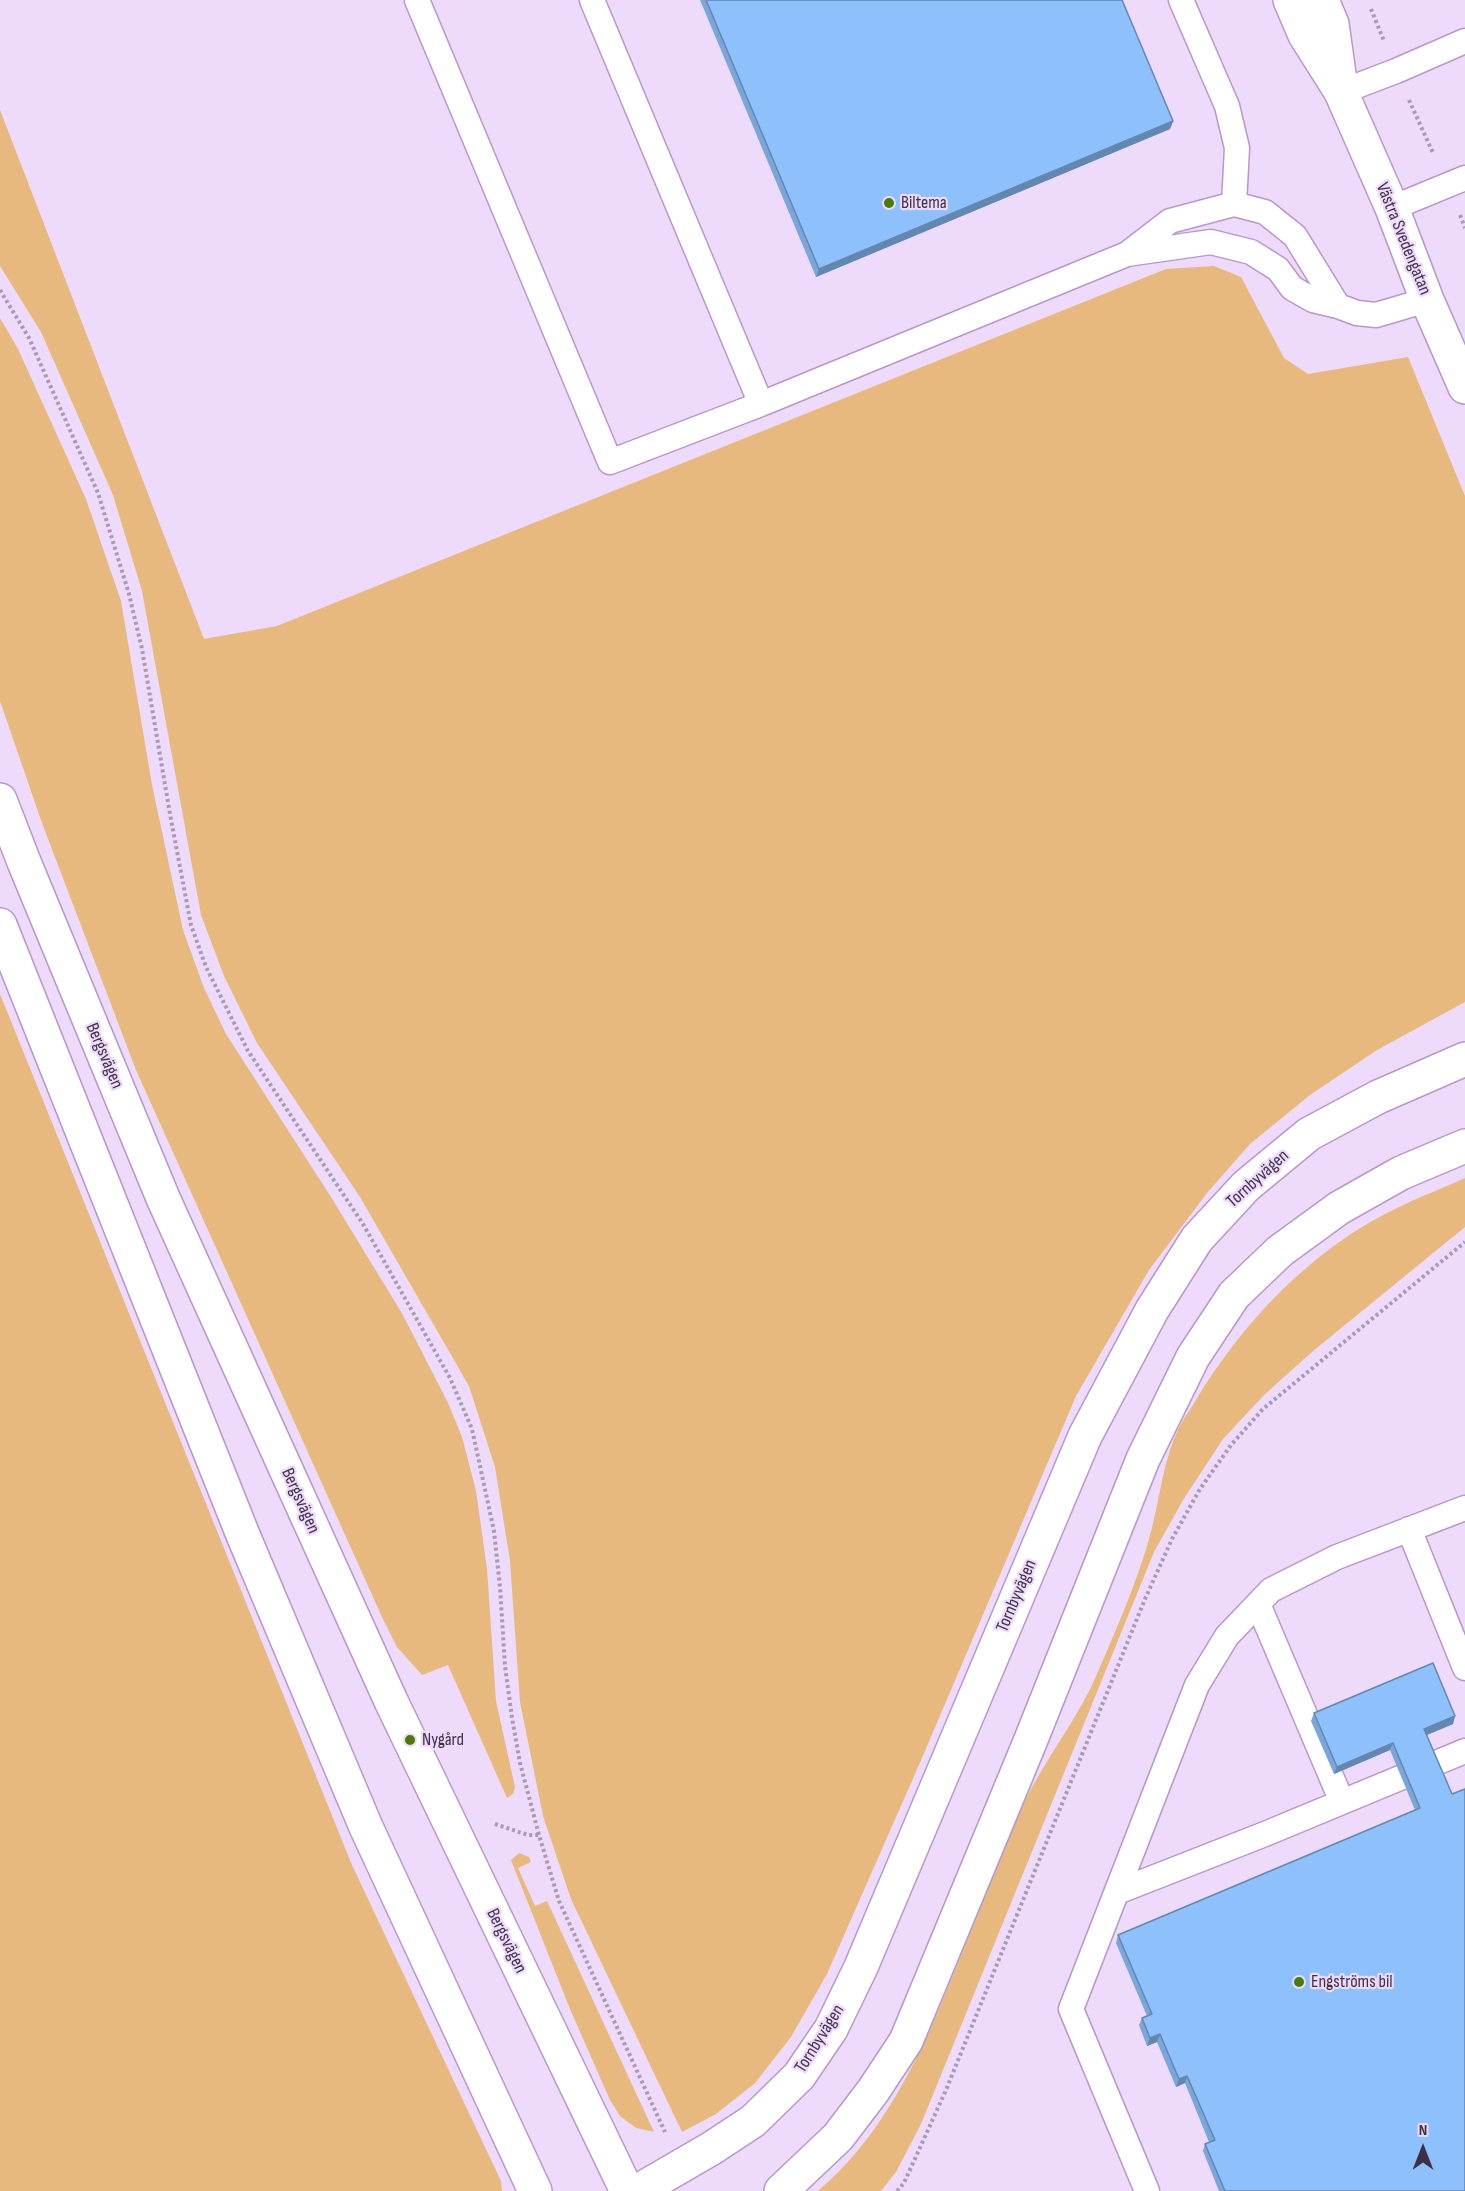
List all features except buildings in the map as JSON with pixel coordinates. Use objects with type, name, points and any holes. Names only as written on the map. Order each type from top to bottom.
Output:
[{"type":"main road","name":"Västra Svedengatan","points":[[1290,0],[1305,35],[1341,92],[1392,208],[1427,300],[1465,387]]},
{"type":"main road","name":"Västra Svedengatan","points":[[1322,0],[1332,24],[1341,92]]},
{"type":"main road","name":"Bergsvägen","points":[[0,800],[163,1198],[390,1701],[627,2191]]},
{"type":"main road","points":[[0,925],[243,1536],[366,1827],[536,2191]]},
{"type":"main road","name":"Tornbyvägen","points":[[638,2191],[753,2121],[799,2076],[831,2029],[861,1967],[1085,1436],[1152,1310],[1197,1239],[1246,1186],[1309,1134],[1378,1097],[1465,1059]]},
{"type":"main road","points":[[781,2191],[838,2137],[906,2042],[1030,1742],[1143,1459],[1193,1357],[1234,1295],[1280,1251],[1339,1208],[1401,1173],[1465,1146]]},
{"type":"lane","points":[[417,0],[610,462],[761,404],[1127,254],[1211,242],[1251,252],[1278,269],[1292,288],[1313,300],[1338,306],[1357,314],[1376,315],[1427,300]]},
{"type":"lane","points":[[592,0],[761,404]]},
{"type":"lane","points":[[1181,0],[1227,106],[1238,148],[1234,204]]},
{"type":"lane","points":[[1341,92],[1465,41]]},
{"type":"lane","points":[[1392,208],[1456,182]]},
{"type":"lane","points":[[1127,254],[1170,221],[1234,204],[1265,212],[1295,236],[1338,306]]},
{"type":"lane","points":[[1147,2191],[1071,2009],[1197,1684],[1227,1636],[1271,1590],[1337,1557],[1465,1508]]},
{"type":"lane","points":[[1408,1529],[1465,1668]]},
{"type":"lane","points":[[1258,1604],[1342,1802]]},
{"type":"lane","points":[[1117,1892],[1465,1751]]},
{"type":"path","points":[[1367,0],[1396,71],[1456,182],[1465,228]]},
{"type":"path","points":[[0,290],[28,338],[98,493],[129,594],[142,649],[191,925],[206,967],[248,1051],[363,1224],[450,1378],[472,1429],[494,1531],[505,1666],[512,1718],[520,1763],[539,1835],[559,1901],[665,2131],[685,2163]]},
{"type":"path","points":[[897,2191],[904,2183],[946,2091],[1145,1599],[1172,1539],[1200,1489],[1231,1445],[1263,1409],[1465,1242]]},
{"type":"path","points":[[495,1824],[528,1835],[539,1835]]},
{"type":"path","points":[[904,2183],[905,2191]]},
{"type":"shaded area","points":[[0,110],[204,639],[277,626],[1166,269],[1214,266],[1241,277],[1284,358],[1308,374],[1408,357],[1465,496],[1465,1002],[1377,1050],[1310,1095],[1250,1144],[1207,1193],[1149,1270],[1076,1396],[827,1974],[791,2037],[755,2083],[716,2114],[682,2132],[571,1899],[543,1816],[520,1702],[510,1561],[495,1467],[469,1386],[360,1197],[257,1043],[224,976],[201,915],[142,591],[113,495],[41,332],[0,266]]},
{"type":"shaded area","points":[[0,318],[18,349],[86,499],[121,601],[152,785],[183,930],[204,988],[226,1034],[331,1197],[403,1315],[448,1403],[462,1437],[476,1491],[487,1569],[496,1701],[515,1787],[513,1794],[507,1798],[448,1665],[422,1675],[397,1647],[382,1617],[136,1070],[42,823],[0,701]]},
{"type":"shaded area","points":[[0,994],[352,1865],[501,2181],[502,2191],[0,2191]]},
{"type":"shaded area","points":[[1465,1178],[1465,1227],[1313,1351],[1264,1395],[1223,1439],[1183,1500],[1154,1552],[921,2124],[896,2172],[881,2191],[818,2191],[847,2163],[872,2133],[913,2065],[946,1992],[1016,1819],[1040,1773],[1083,1703],[1097,1674],[1142,1562],[1164,1474],[1180,1425],[1211,1376],[1231,1348],[1276,1296],[1328,1250],[1385,1214]]},
{"type":"shaded area","points":[[519,1853],[529,1857],[531,1862],[518,1868],[535,1906],[547,1901],[654,2132],[636,2128],[620,2116],[610,2100],[570,2009],[511,1860]]},
{"type":"place","name":"Biltema","points":[[889,203]]},
{"type":"place","name":"Nygård","points":[[410,1740]]},
{"type":"place","name":"Engströms bil","points":[[1299,1982]]}]
